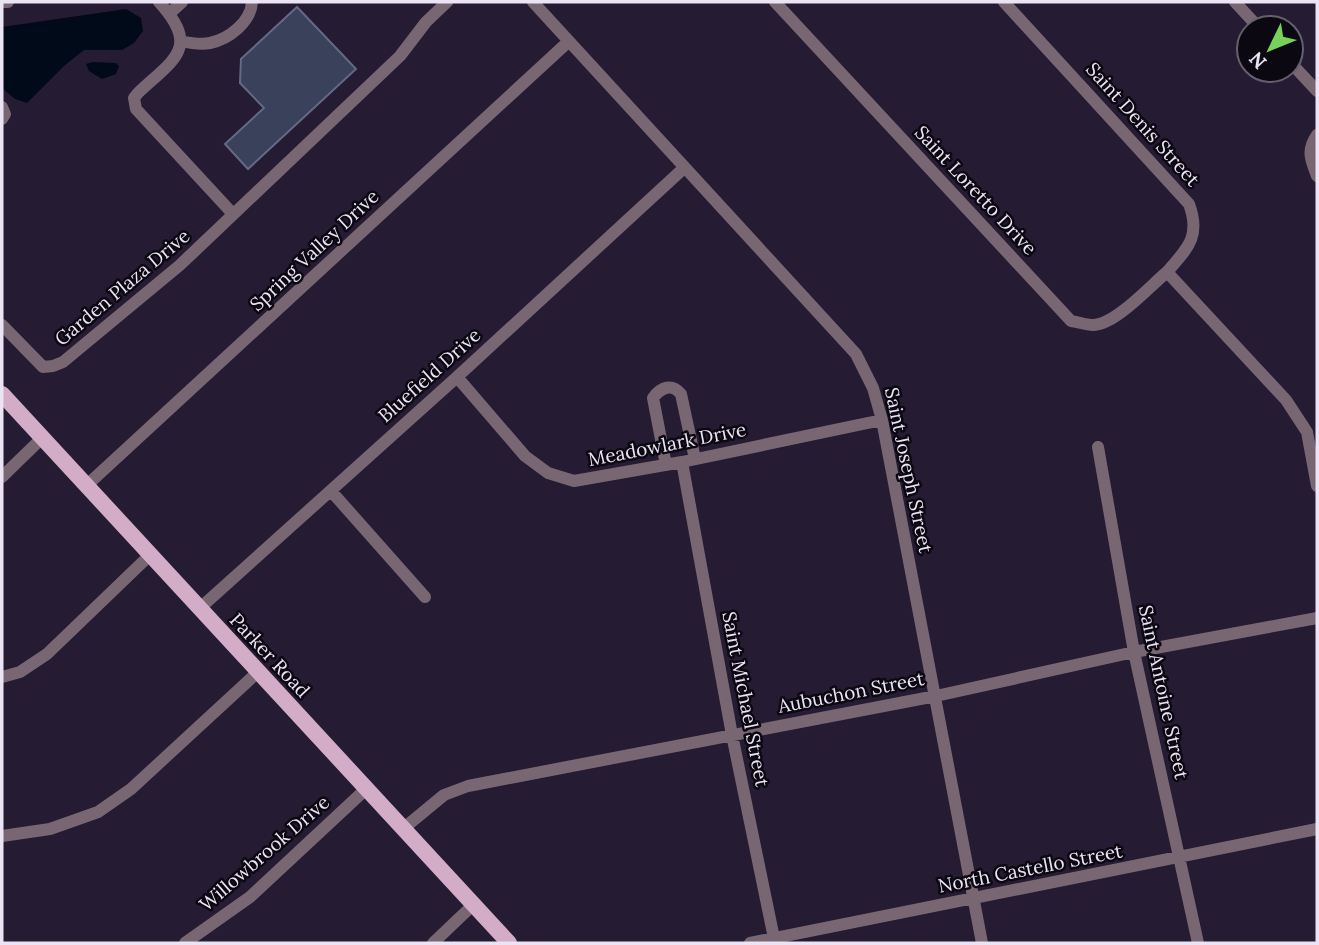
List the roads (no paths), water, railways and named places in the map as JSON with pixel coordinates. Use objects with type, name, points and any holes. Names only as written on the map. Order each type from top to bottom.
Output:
[{"type":"main road","name":"Parker Road","points":[[2,394],[509,943]]},
{"type":"street","points":[[2,2],[8,2]]},
{"type":"street","points":[[159,2],[176,20],[181,32],[180,48],[170,62],[134,98],[135,109],[233,214]]},
{"type":"street","points":[[170,13],[182,2]]},
{"type":"street","points":[[181,41],[208,44],[232,33],[249,16],[252,2]]},
{"type":"street","name":"Garden Plaza Drive","points":[[2,325],[43,367],[63,362],[180,265],[400,56],[426,22],[447,2]]},
{"type":"street","name":"Saint Joseph Street","points":[[534,2],[856,354],[873,388],[882,420],[982,943]]},
{"type":"street","name":"Saint Loretto Drive","points":[[775,2],[1071,321],[1092,325],[1114,318],[1167,272]]},
{"type":"street","name":"Saint Denis Street","points":[[1009,3],[1189,204],[1194,218],[1194,231],[1189,246],[1167,272]]},
{"type":"street","name":"Spring Valley Drive","points":[[86,485],[568,42]]},
{"type":"street","points":[[1305,78],[1317,91]]},
{"type":"street","points":[[1317,135],[1309,148],[1309,157],[1317,176]]},
{"type":"street","name":"Bluefield Drive","points":[[199,609],[684,168]]},
{"type":"street","points":[[1167,272],[1286,400],[1307,432],[1317,486]]},
{"type":"street","name":"Meadowlark Drive","points":[[457,377],[525,456],[548,473],[575,481],[682,462],[882,420]]},
{"type":"street","points":[[666,465],[653,398],[658,391],[667,387],[677,389],[681,394],[695,459]]},
{"type":"street","points":[[2,477],[42,438]]},
{"type":"street","name":"Saint Antoine Street","points":[[1098,447],[1134,652],[1198,943]]},
{"type":"street","name":"Saint Michael Street","points":[[682,462],[732,735],[774,941]]},
{"type":"street","points":[[331,491],[425,597]]},
{"type":"street","points":[[2,677],[20,672],[47,654],[150,555]]},
{"type":"street","name":"Aubuchon Street","points":[[404,828],[444,795],[468,786],[936,696],[1134,652],[1317,618]]},
{"type":"street","points":[[2,836],[50,830],[97,812],[131,789],[258,672]]},
{"type":"street","name":"Willowbrook Drive","points":[[185,943],[250,897],[366,789]]},
{"type":"street","name":"North Castello Street","points":[[750,943],[774,941],[1317,829]]},
{"type":"street","points":[[433,943],[474,904]]},
{"type":"water","points":[[126,9],[141,18],[143,31],[134,43],[122,50],[84,50],[27,103],[15,99],[2,88],[2,27]]},
{"type":"water","points":[[116,63],[119,66],[116,74],[102,79],[89,71],[86,64]]}]
